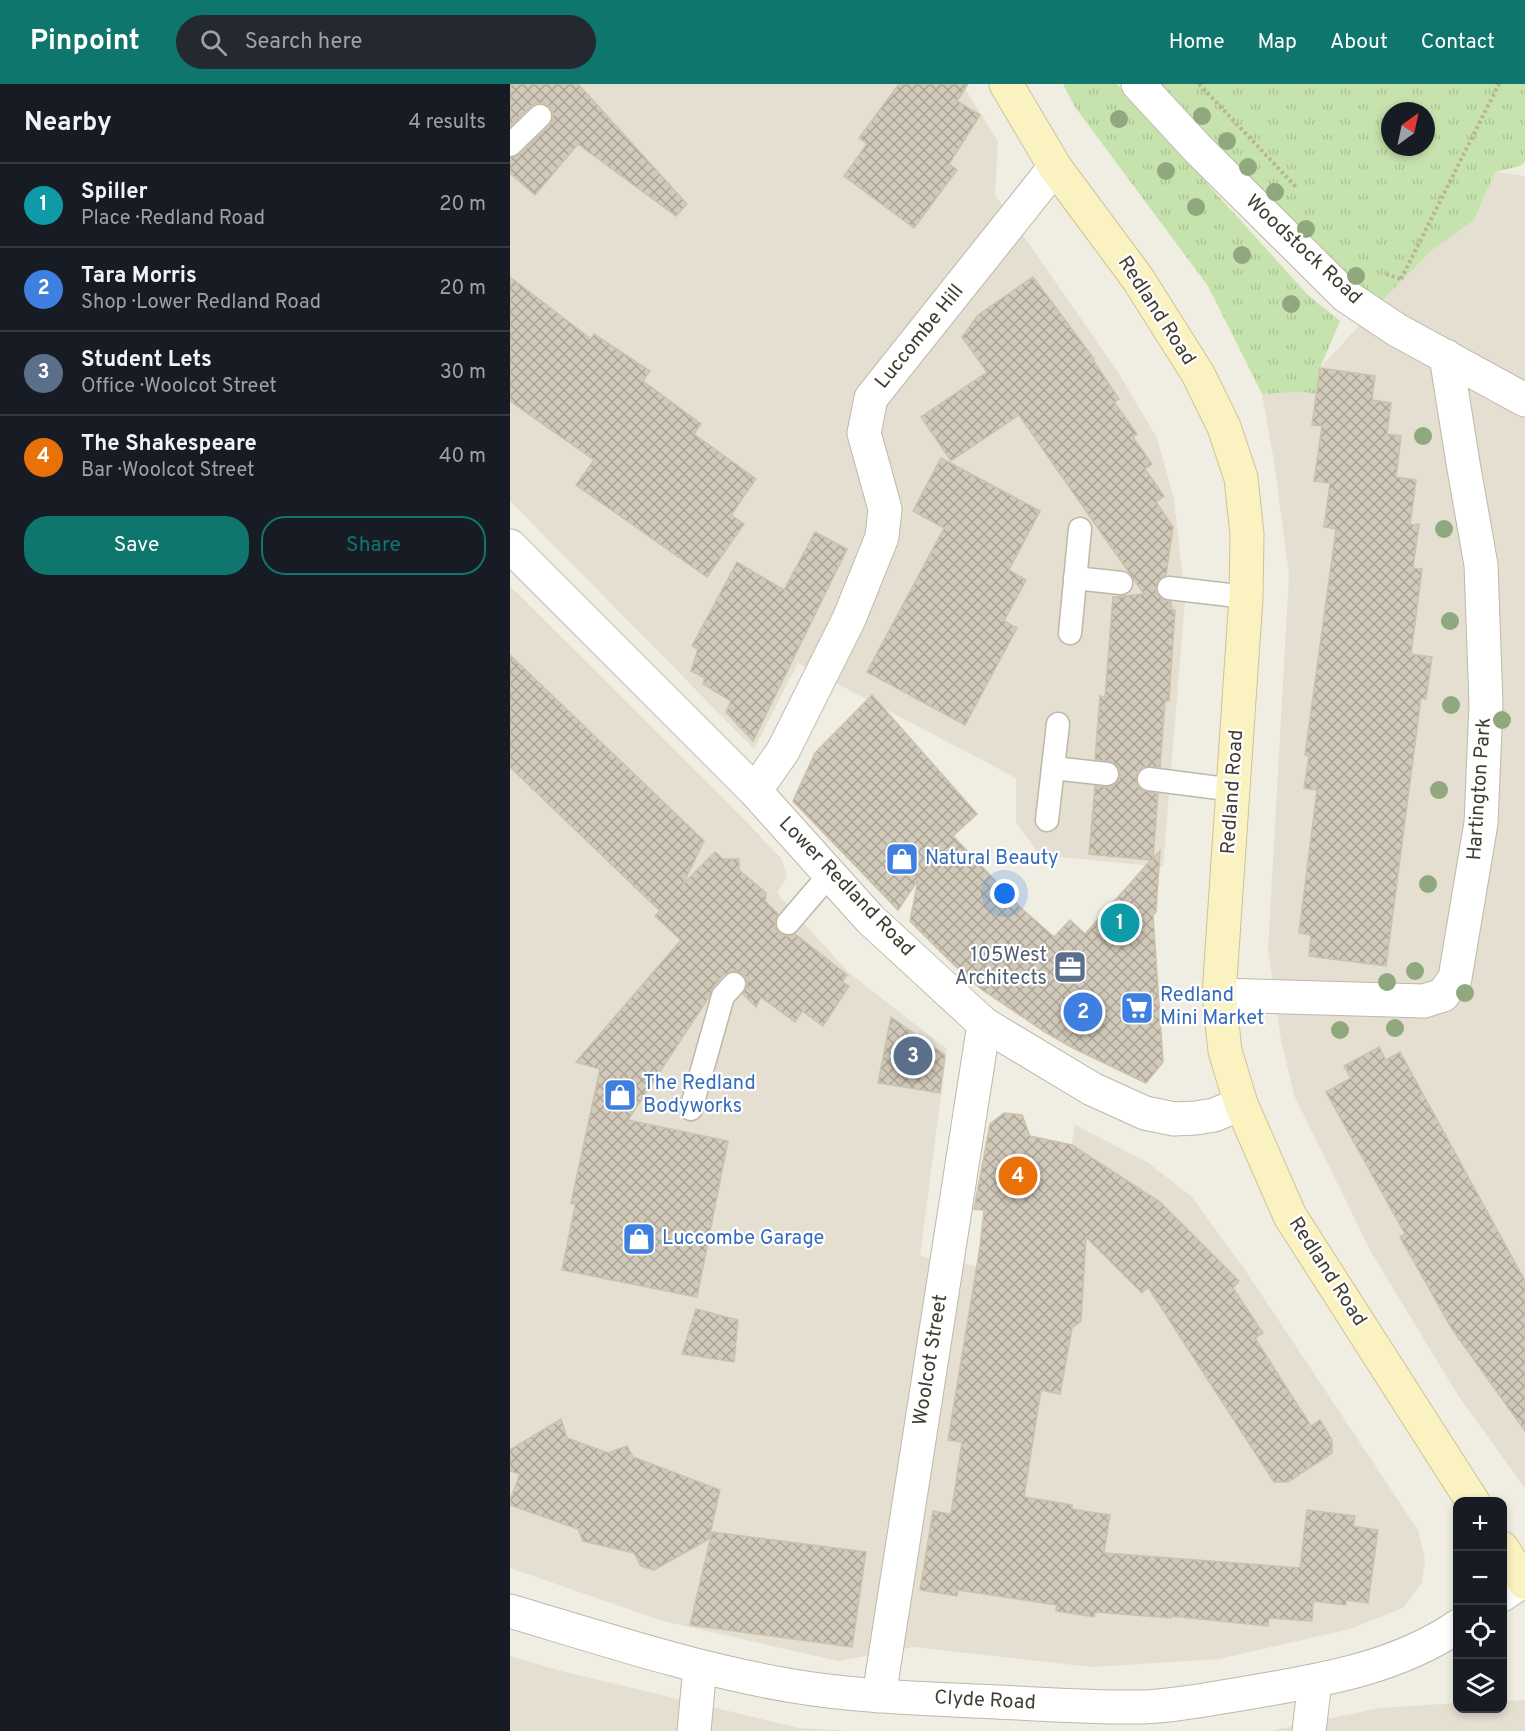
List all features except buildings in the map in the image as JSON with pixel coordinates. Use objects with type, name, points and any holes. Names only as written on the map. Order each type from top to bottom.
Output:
[{"type":"street","name":"Redland Road","points":[[1006,84],[1055,167],[1138,279],[1198,374],[1224,426],[1241,478],[1247,534],[1246,597],[1219,995],[1225,1051],[1241,1104],[1290,1216],[1470,1497]]},
{"type":"street","name":"Woodstock Road","points":[[1138,84],[1198,149],[1346,296],[1396,330],[1525,400]]},
{"type":"street","name":"Luccombe Hill","points":[[755,791],[783,751],[849,619],[882,537],[885,509],[864,433],[871,399],[1055,167]]},
{"type":"street","name":"Hartington Park","points":[[1219,995],[1424,1001],[1443,995],[1455,978],[1481,824],[1486,705],[1481,565],[1462,463],[1446,356]]},
{"type":"street","name":"Lower Redland Road","points":[[510,546],[755,791],[870,919],[984,1024],[1092,1089],[1145,1113],[1174,1119],[1196,1118],[1214,1115],[1241,1104]]},
{"type":"street","name":"Woolcot Street","points":[[879,1696],[984,1024]]},
{"type":"street","points":[[1504,1551],[1517,1586]]},
{"type":"street","name":"Clyde Road","points":[[510,1611],[700,1667],[794,1686],[879,1696],[1092,1706],[1146,1707],[1315,1682],[1376,1666],[1436,1640],[1453,1629]]},
{"type":"street","points":[[694,1731],[700,1667]]},
{"type":"street","points":[[1309,1731],[1315,1682]]},
{"type":"lane","points":[[510,145],[540,116]]},
{"type":"lane","points":[[1070,633],[1080,530]]},
{"type":"lane","points":[[1075,578],[1121,583]]},
{"type":"lane","points":[[1169,588],[1246,597]]},
{"type":"lane","points":[[1047,820],[1058,724]]},
{"type":"lane","points":[[1053,768],[1107,774]]},
{"type":"lane","points":[[1149,779],[1234,790]]},
{"type":"lane","points":[[788,923],[830,874]]},
{"type":"lane","points":[[692,1108],[723,996],[734,984]]},
{"type":"path","points":[[1199,84],[1302,193]]},
{"type":"path","points":[[1396,330],[1401,279],[1499,84]]},
{"type":"path","points":[[1382,272],[1401,279]]},
{"type":"shaded area","points":[[510,84],[962,84],[998,141],[995,195],[1116,369],[1157,438],[1174,499],[1185,602],[1163,867],[1040,855],[1016,823],[1016,778],[798,663],[754,749],[510,501]]},
{"type":"shaded area","points":[[1495,172],[1525,176],[1525,1488],[1459,1397],[1371,1252],[1294,1095],[1281,1040],[1268,950],[1289,575],[1274,461],[1262,394],[1316,393],[1320,368],[1431,251],[1474,220]]},
{"type":"shaded area","points":[[510,586],[781,858],[787,877],[777,893],[849,973],[947,1049],[920,1256],[1049,1279],[1075,1125],[1147,1162],[1192,1197],[1245,1270],[1418,1530],[1425,1560],[1422,1583],[1403,1608],[1350,1629],[1219,1659],[1091,1667],[914,1647],[838,1661],[663,1621],[510,1568]]},
{"type":"shaded area","points":[[510,1656],[557,1670],[799,1728],[851,1731],[510,1731]]},
{"type":"shaded area","points":[[1525,1700],[1525,1731],[1270,1731],[1380,1708],[1453,1703],[1453,1713],[1507,1713],[1507,1701]]},
{"type":"green space","points":[[1063,84],[1117,84],[1308,295],[1340,321],[1320,368],[1316,394],[1304,392],[1262,394],[1208,286],[1075,107]]},
{"type":"green space","points":[[1156,84],[1525,84],[1525,161],[1520,166],[1495,172],[1474,220],[1431,251],[1380,303],[1360,291]]},
{"type":"place","name":"Natural Beauty","points":[[902,859]]},
{"type":"place","name":"Spiller","points":[[1120,923]]},
{"type":"place","name":"105West Architects","points":[[1070,967]]},
{"type":"place","name":"Redland Mini Market","points":[[1137,1008]]},
{"type":"place","name":"Tara Morris","points":[[1083,1012]]},
{"type":"place","name":"Student Lets","points":[[913,1056]]},
{"type":"place","name":"The Redland Bodyworks","points":[[620,1095]]},
{"type":"place","name":"The Shakespeare","points":[[1018,1176]]},
{"type":"place","name":"Luccombe Garage","points":[[639,1239]]}]
